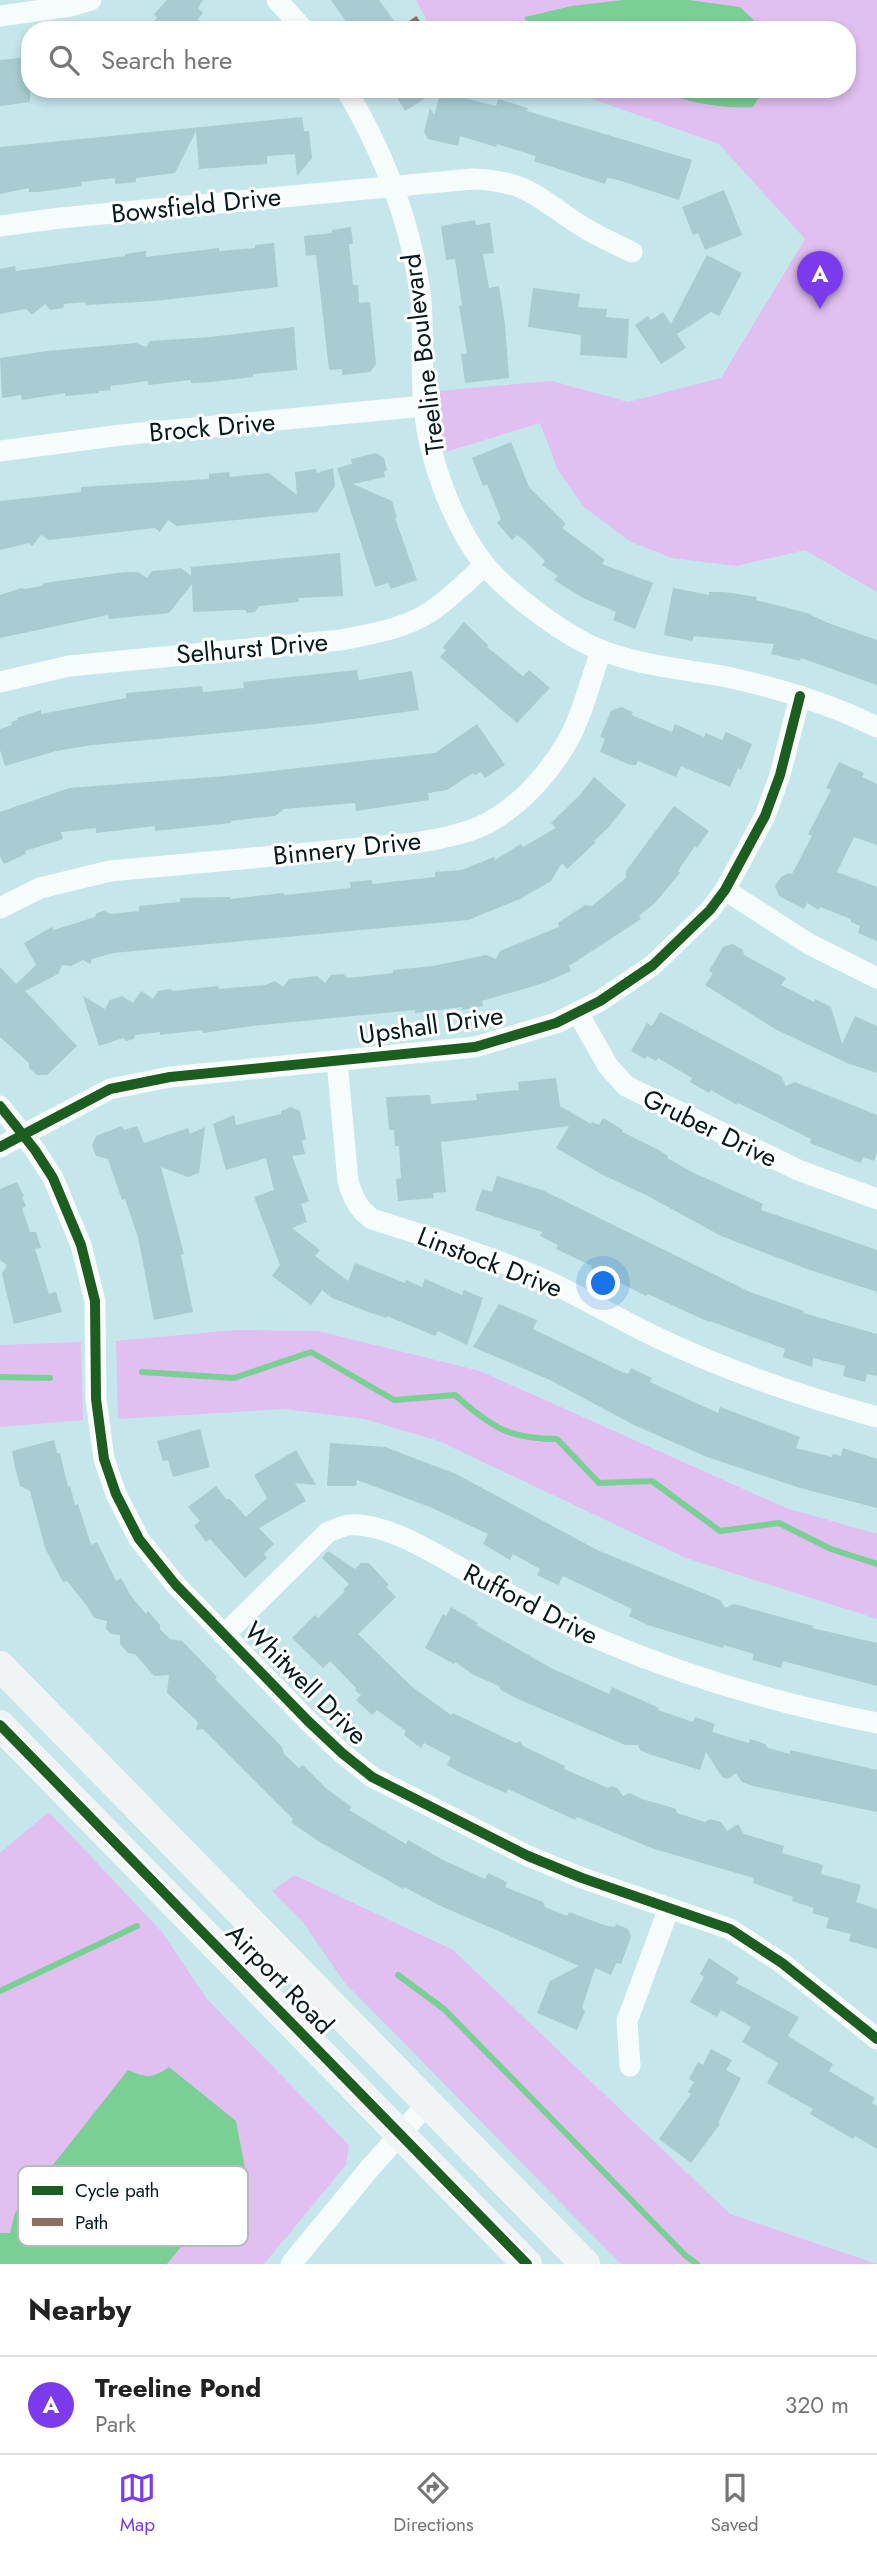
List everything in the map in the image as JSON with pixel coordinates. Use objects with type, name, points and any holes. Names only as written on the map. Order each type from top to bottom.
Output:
[{"type":"main road","name":"Airport Road","points":[[0,1666],[585,2264]]},
{"type":"main road","name":"Airport Road","points":[[0,1725],[527,2264]]},
{"type":"street","points":[[0,16],[71,6],[91,0]]},
{"type":"street","points":[[277,0],[296,21]]},
{"type":"street","name":"Treeline Boulevard","points":[[351,98],[376,143],[404,216],[420,290],[424,337],[424,406],[440,481],[485,565],[535,610],[571,635],[601,651],[753,683],[800,696],[877,727]]},
{"type":"street","name":"Bowsfield Drive","points":[[0,226],[472,179],[511,183],[530,191],[587,229],[632,252]]},
{"type":"street","name":"Brock Drive","points":[[0,451],[121,435],[424,406]]},
{"type":"street","name":"Selhurst Drive","points":[[0,682],[69,666],[372,634],[417,620],[433,611],[485,565]]},
{"type":"street","name":"Binnery Drive","points":[[0,908],[40,888],[110,871],[415,843],[444,838],[488,823],[528,792],[569,740],[601,651]]},
{"type":"street","name":"Upshall Drive","points":[[0,1147],[92,1096],[127,1084],[170,1077],[475,1047],[526,1034],[578,1013],[653,965],[710,910],[726,890],[765,816],[780,775],[800,696]]},
{"type":"street","points":[[726,890],[809,944],[877,978]]},
{"type":"street","name":"Gruber Drive","points":[[578,1013],[608,1066],[626,1086],[798,1170],[877,1199]]},
{"type":"street","name":"Linstock Drive","points":[[337,1061],[348,1181],[357,1205],[372,1219],[460,1247],[537,1277],[576,1294],[651,1335],[744,1374],[832,1405],[877,1417]]},
{"type":"street","name":"Whitwell Drive","points":[[0,1106],[53,1178],[81,1245],[95,1301],[97,1418],[104,1460],[116,1494],[151,1556],[224,1635],[342,1754],[372,1777],[528,1856],[730,1929],[782,1962],[877,2039]]},
{"type":"street","name":"Rufford Drive","points":[[224,1635],[328,1532],[347,1525],[364,1525],[429,1551],[557,1620],[653,1661],[772,1699],[877,1723]]},
{"type":"street","points":[[630,2066],[627,2021],[669,1908]]},
{"type":"street","points":[[290,2264],[428,2103]]},
{"type":"shaded area","points":[[416,0],[877,0],[877,592],[805,550],[736,566],[672,558],[631,542],[584,507],[558,470],[540,423],[445,452],[441,439],[438,391],[552,381],[628,402],[721,378],[805,239],[719,144],[590,98],[856,98],[856,21],[427,21]]},
{"type":"shaded area","points":[[623,0],[689,0],[740,7],[755,21],[525,21],[525,17],[572,6]]},
{"type":"shaded area","points":[[677,98],[758,98],[753,107],[702,104]]},
{"type":"shaded area","points":[[236,1330],[318,1331],[480,1371],[786,1508],[877,1534],[877,1619],[686,1558],[439,1441],[364,1419],[284,1409],[118,1419],[116,1341]]},
{"type":"shaded area","points":[[81,1342],[83,1420],[0,1427],[0,1345]]},
{"type":"shaded area","points":[[49,1812],[162,1932],[206,1998],[349,2145],[346,2165],[264,2264],[0,2264],[0,1853]]},
{"type":"shaded area","points":[[294,1875],[453,1950],[730,2214],[877,2264],[621,2264],[344,1982],[303,1922],[272,1891]]},
{"type":"shaded area","points":[[169,2067],[236,2121],[245,2166],[52,2166],[128,2070],[140,2075],[158,2074]]},
{"type":"shaded area","points":[[18,2209],[18,2246],[182,2246],[167,2264],[0,2264],[0,2233],[10,2233]]},
{"type":"building","points":[[167,0],[203,0],[198,8],[203,13],[198,19],[200,21],[154,21],[157,18],[154,14]]},
{"type":"building","points":[[331,0],[379,0],[394,21],[346,21]]},
{"type":"building","points":[[21,58],[21,98],[30,98],[30,102],[0,106],[0,60]]},
{"type":"building","points":[[397,98],[426,98],[405,111]]},
{"type":"building","points":[[439,98],[465,98],[496,106],[498,99],[528,108],[527,111],[692,160],[679,200],[615,179],[607,178],[605,184],[534,161],[536,156],[497,144],[496,147],[460,136],[458,146],[428,139],[424,132],[430,108],[434,115]]},
{"type":"building","points":[[302,117],[304,131],[309,131],[312,158],[297,176],[295,154],[267,156],[267,164],[199,169],[196,131],[175,173],[136,178],[136,182],[115,184],[115,178],[81,182],[82,186],[39,192],[29,192],[29,188],[0,194],[0,147]]},
{"type":"building","points":[[724,190],[742,235],[705,250],[698,233],[693,235],[682,207]]},
{"type":"building","points":[[475,220],[476,225],[490,223],[494,253],[483,254],[489,288],[499,286],[509,378],[465,383],[461,354],[467,354],[455,259],[446,260],[441,226]]},
{"type":"building","points":[[351,227],[353,244],[349,244],[353,285],[358,285],[359,303],[370,302],[376,364],[370,372],[342,375],[342,369],[329,370],[316,255],[306,256],[304,236],[332,233],[332,230]]},
{"type":"building","points":[[274,243],[278,287],[154,301],[64,304],[63,308],[50,310],[45,304],[32,315],[26,309],[0,314],[0,269],[15,266],[16,271],[146,251],[146,257],[219,248],[219,251],[255,248],[255,245]]},
{"type":"building","points":[[707,255],[742,273],[719,316],[711,312],[677,334],[686,348],[661,364],[635,325],[648,316],[651,320],[663,312],[671,324]]},
{"type":"building","points":[[533,288],[580,294],[578,307],[607,309],[606,317],[629,319],[627,358],[580,355],[581,335],[528,327]]},
{"type":"building","points":[[294,327],[297,370],[253,374],[253,377],[211,382],[191,383],[191,380],[148,385],[148,381],[110,386],[111,390],[99,393],[65,396],[65,393],[22,400],[21,395],[2,398],[0,358],[136,343],[146,347],[150,341]]},
{"type":"building","points":[[511,442],[529,487],[566,524],[562,528],[605,560],[602,564],[653,583],[635,629],[613,620],[616,612],[583,598],[554,580],[558,576],[542,565],[545,561],[524,540],[517,535],[512,540],[497,523],[501,519],[487,484],[483,486],[472,458]]},
{"type":"building","points":[[376,453],[384,458],[387,470],[384,472],[385,477],[353,484],[392,501],[395,518],[417,580],[391,589],[388,583],[375,587],[337,468],[352,464],[351,459]]},
{"type":"building","points":[[333,468],[335,486],[317,512],[177,526],[168,520],[160,532],[155,528],[49,540],[41,535],[32,546],[29,543],[0,550],[0,501],[81,492],[81,487],[209,479],[209,474],[229,472],[230,477],[269,473],[297,495],[295,472],[316,469],[317,473]]},
{"type":"building","points":[[340,553],[343,596],[298,598],[299,602],[259,606],[255,612],[247,613],[245,610],[193,612],[192,584],[169,613],[109,619],[108,615],[0,638],[0,595],[21,588],[125,572],[138,572],[147,578],[152,571],[181,568],[191,576],[191,567]]},
{"type":"building","points":[[673,588],[709,595],[709,592],[724,592],[757,597],[756,600],[811,614],[828,623],[877,640],[877,685],[801,658],[800,661],[771,654],[774,644],[694,636],[692,641],[664,635]]},
{"type":"building","points":[[464,622],[487,647],[523,676],[529,670],[550,688],[517,723],[440,657],[446,650],[443,647]]},
{"type":"building","points":[[357,670],[359,680],[412,671],[419,710],[316,724],[93,745],[56,751],[5,766],[0,750],[0,729],[12,725],[11,722],[18,720],[17,718],[41,710],[41,714],[126,698],[126,693],[202,686],[203,692],[244,688],[243,682]]},
{"type":"building","points":[[621,707],[633,712],[631,715],[672,732],[675,724],[704,737],[706,733],[722,740],[726,732],[752,744],[730,787],[681,766],[676,777],[638,761],[636,765],[630,765],[600,752],[605,739],[600,737],[611,711]]},
{"type":"building","points":[[477,724],[505,765],[485,778],[481,772],[475,775],[473,773],[447,790],[428,793],[429,800],[356,811],[355,803],[284,809],[275,816],[155,831],[155,826],[96,833],[96,828],[61,832],[63,839],[25,851],[26,854],[4,864],[0,856],[0,812],[69,788],[226,776],[435,753]]},
{"type":"building","points":[[839,762],[864,773],[862,777],[877,784],[877,845],[854,837],[837,872],[877,887],[877,941],[858,933],[860,926],[851,922],[851,919],[820,907],[819,910],[807,903],[804,909],[779,896],[775,886],[781,877],[792,874],[812,836],[808,834],[831,790],[826,788]]},
{"type":"building","points":[[594,777],[626,805],[594,841],[596,842],[567,869],[562,863],[551,881],[520,899],[468,920],[113,953],[92,959],[90,964],[83,960],[71,966],[62,965],[58,974],[25,991],[77,1046],[47,1075],[37,1075],[29,1068],[29,1063],[0,1037],[0,967],[16,984],[36,965],[24,943],[52,927],[54,930],[95,917],[97,913],[104,911],[111,914],[139,911],[139,906],[180,902],[180,898],[230,899],[283,893],[285,895],[351,888],[350,882],[372,880],[372,884],[435,877],[435,872],[462,870],[494,857],[495,860],[556,828],[551,823]]},
{"type":"building","points":[[674,806],[709,831],[697,848],[695,846],[678,871],[680,873],[655,903],[639,916],[641,919],[569,966],[571,971],[544,983],[482,1001],[483,1006],[462,1010],[462,1007],[415,1013],[415,1010],[203,1033],[202,1030],[160,1035],[160,1032],[135,1035],[134,1039],[126,1041],[123,1038],[99,1046],[83,996],[105,1009],[110,1000],[122,996],[133,1003],[141,991],[153,999],[158,991],[170,989],[173,991],[218,986],[219,989],[265,985],[275,981],[283,987],[289,979],[317,976],[325,983],[331,975],[343,974],[348,978],[393,973],[393,970],[433,966],[486,955],[496,959],[500,951],[559,927],[558,923],[585,905],[592,906],[626,878],[626,871]]},
{"type":"building","points":[[733,944],[743,950],[744,955],[786,978],[781,985],[814,1002],[815,999],[831,1007],[842,1044],[855,1016],[877,1026],[877,1073],[847,1063],[775,1029],[705,985],[713,973],[709,971],[723,947]]},
{"type":"building","points":[[660,1012],[781,1076],[786,1086],[795,1082],[877,1115],[877,1152],[874,1161],[863,1157],[861,1163],[810,1143],[811,1139],[711,1090],[709,1093],[690,1082],[692,1078],[658,1058],[656,1061],[647,1056],[645,1059],[631,1051],[647,1023],[652,1026]]},
{"type":"building","points":[[556,1078],[560,1106],[591,1124],[592,1122],[599,1125],[603,1118],[623,1130],[622,1132],[657,1149],[668,1156],[667,1158],[694,1173],[763,1204],[761,1210],[877,1250],[877,1292],[721,1236],[601,1174],[556,1148],[569,1126],[441,1142],[446,1192],[433,1193],[434,1198],[398,1201],[396,1179],[401,1178],[399,1146],[395,1146],[394,1130],[389,1130],[386,1097],[430,1095],[431,1104],[477,1100],[476,1094],[519,1090],[518,1082]]},
{"type":"building","points":[[291,1107],[300,1111],[306,1139],[302,1141],[305,1154],[292,1156],[309,1201],[301,1204],[307,1222],[292,1228],[320,1250],[315,1256],[348,1281],[355,1263],[405,1283],[406,1280],[422,1287],[425,1279],[462,1295],[464,1290],[483,1298],[467,1345],[438,1331],[435,1336],[387,1316],[371,1313],[332,1298],[322,1290],[311,1305],[272,1276],[280,1265],[254,1197],[274,1190],[266,1158],[226,1170],[213,1124],[234,1115],[236,1125],[281,1114],[281,1111]]},
{"type":"building","points":[[122,1126],[124,1130],[137,1126],[144,1143],[188,1128],[190,1134],[205,1127],[199,1173],[188,1177],[161,1167],[184,1254],[181,1255],[193,1312],[154,1320],[138,1237],[125,1199],[122,1200],[108,1159],[96,1156],[92,1145],[96,1136]]},
{"type":"building","points":[[497,1176],[542,1190],[750,1292],[804,1311],[803,1313],[877,1334],[877,1376],[867,1374],[865,1382],[843,1376],[845,1366],[813,1358],[812,1367],[783,1357],[785,1349],[709,1322],[648,1294],[646,1296],[591,1268],[592,1266],[556,1249],[558,1245],[540,1236],[542,1232],[475,1210],[482,1189],[492,1192]]},
{"type":"building","points":[[17,1182],[24,1196],[22,1197],[26,1206],[22,1208],[30,1232],[36,1232],[41,1248],[35,1249],[49,1294],[56,1292],[62,1312],[14,1324],[2,1274],[7,1265],[0,1260],[0,1189]]},
{"type":"building","points":[[499,1304],[537,1320],[533,1329],[620,1371],[628,1374],[631,1368],[652,1378],[650,1382],[718,1413],[720,1407],[800,1437],[796,1448],[832,1457],[833,1454],[841,1456],[843,1448],[877,1459],[877,1508],[800,1488],[707,1457],[634,1425],[550,1380],[473,1347]]},
{"type":"building","points":[[200,1429],[210,1467],[173,1477],[168,1460],[163,1461],[157,1441]]},
{"type":"building","points":[[54,1440],[68,1487],[70,1486],[75,1505],[78,1504],[91,1545],[97,1542],[116,1581],[121,1578],[131,1596],[146,1614],[148,1611],[160,1625],[160,1629],[170,1639],[182,1641],[299,1768],[303,1765],[328,1790],[352,1807],[349,1810],[406,1844],[408,1840],[485,1879],[488,1873],[507,1882],[505,1887],[543,1902],[545,1907],[567,1916],[569,1912],[607,1926],[615,1927],[616,1924],[628,1929],[631,1937],[621,1964],[616,1963],[611,1975],[595,1968],[582,2008],[585,2011],[577,2030],[537,2013],[550,1981],[579,1966],[443,1907],[404,1887],[403,1889],[318,1841],[291,1822],[293,1819],[203,1729],[196,1730],[198,1722],[167,1693],[169,1675],[154,1676],[135,1654],[128,1653],[120,1644],[120,1635],[111,1634],[106,1629],[107,1621],[94,1618],[67,1581],[63,1582],[45,1548],[30,1491],[20,1486],[15,1467],[12,1451]]},
{"type":"building","points":[[330,1443],[385,1447],[456,1474],[597,1550],[720,1600],[725,1608],[734,1604],[813,1626],[812,1628],[877,1643],[877,1686],[783,1661],[781,1668],[752,1660],[754,1654],[724,1645],[723,1648],[648,1625],[629,1616],[632,1609],[563,1576],[558,1585],[537,1575],[540,1569],[513,1554],[510,1560],[483,1544],[488,1534],[430,1507],[357,1480],[356,1486],[327,1486]]},
{"type":"building","points":[[296,1450],[316,1485],[295,1483],[306,1501],[259,1528],[274,1544],[264,1554],[267,1558],[245,1578],[210,1539],[206,1542],[194,1526],[200,1521],[188,1507],[216,1486],[246,1517],[267,1498],[254,1475]]},
{"type":"building","points":[[328,1551],[355,1569],[361,1563],[369,1563],[389,1585],[386,1587],[396,1597],[358,1634],[411,1686],[451,1715],[453,1713],[516,1743],[520,1741],[523,1746],[565,1766],[564,1769],[608,1788],[617,1788],[623,1796],[630,1793],[705,1822],[710,1819],[721,1822],[727,1831],[738,1824],[744,1834],[784,1846],[782,1853],[823,1865],[821,1874],[861,1885],[856,1902],[877,1909],[877,1949],[849,1941],[851,1934],[826,1928],[829,1918],[812,1913],[814,1908],[792,1901],[793,1897],[753,1883],[754,1878],[654,1849],[577,1817],[575,1820],[508,1789],[506,1793],[465,1775],[447,1765],[451,1757],[424,1743],[421,1748],[404,1735],[406,1731],[377,1710],[372,1715],[356,1700],[361,1695],[356,1688],[330,1661],[323,1668],[292,1638],[315,1615],[318,1618],[349,1584],[322,1558]]},
{"type":"building","points":[[451,1607],[478,1623],[476,1625],[551,1668],[609,1694],[612,1687],[659,1708],[658,1710],[693,1722],[695,1717],[715,1724],[712,1732],[749,1743],[750,1739],[765,1744],[768,1748],[790,1754],[790,1750],[877,1770],[877,1812],[753,1786],[742,1782],[736,1773],[728,1779],[722,1777],[706,1752],[700,1770],[652,1755],[640,1750],[638,1745],[625,1745],[518,1699],[501,1690],[499,1686],[425,1648],[443,1614],[446,1616]]},
{"type":"building","points":[[709,1958],[739,1978],[736,1983],[799,2017],[788,2036],[833,2064],[829,2071],[875,2098],[872,2103],[877,2106],[877,2149],[855,2136],[853,2139],[810,2114],[813,2109],[767,2083],[778,2063],[742,2042],[751,2027],[721,2010],[717,2017],[690,2002],[704,1977],[700,1974]]},
{"type":"building","points":[[711,2049],[732,2060],[726,2070],[741,2078],[718,2123],[720,2124],[691,2163],[659,2139],[691,2094],[688,2092],[694,2082],[689,2079],[698,2062],[703,2065]]},
{"type":"waterway","points":[[142,1372],[234,1378],[311,1352],[394,1400],[455,1395],[490,1423],[513,1434],[557,1439],[599,1483],[652,1481],[720,1531],[779,1523],[831,1549],[877,1564]]},
{"type":"waterway","points":[[0,1377],[50,1378]]},
{"type":"waterway","points":[[0,1991],[137,1926]]},
{"type":"waterway","points":[[398,1975],[444,2009],[686,2256],[697,2264]]},
{"type":"marked path","points":[[417,21],[423,17]]},
{"type":"cycle path","points":[[0,1147],[110,1089],[170,1077],[475,1047],[556,1023],[600,1001],[653,965],[710,910],[725,890],[765,816],[780,775],[800,696]]},
{"type":"cycle path","points":[[0,1106],[35,1150],[53,1178],[81,1245],[95,1301],[96,1399],[104,1459],[116,1494],[139,1539],[175,1584],[308,1721],[372,1777],[528,1856],[582,1878],[730,1929],[782,1963],[877,2039]]},
{"type":"cycle path","points":[[0,1725],[527,2264]]},
{"type":"place","name":"Treeline Pond","points":[[820,309]]}]
